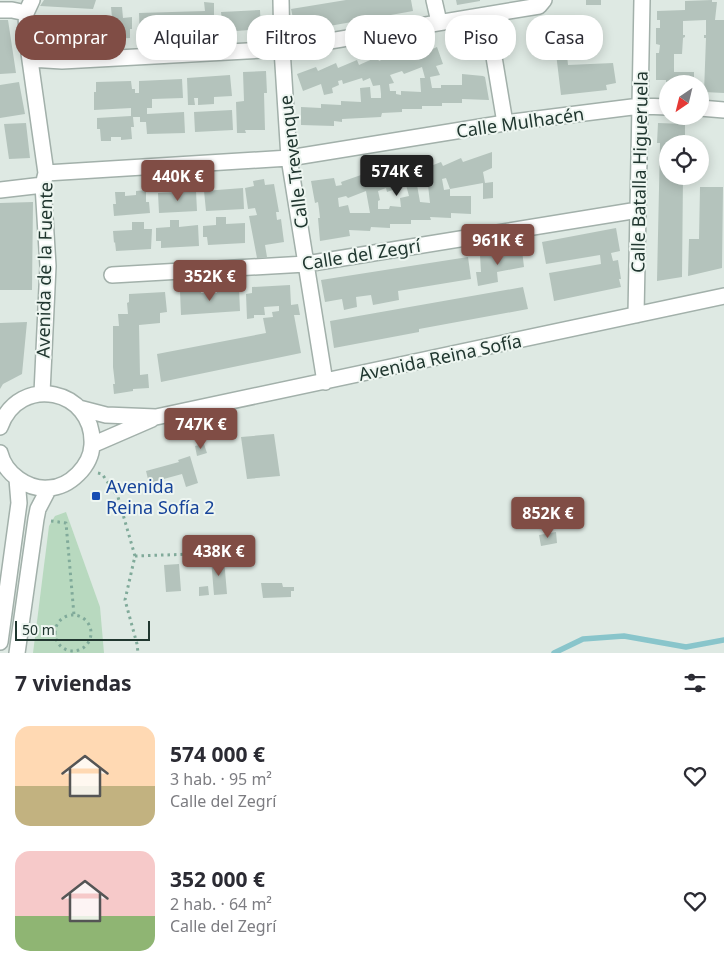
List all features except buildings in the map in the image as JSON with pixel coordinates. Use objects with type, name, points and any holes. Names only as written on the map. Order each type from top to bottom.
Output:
[{"type":"street","name":"Calle Trevenque","points":[[281,0],[281,15]]},
{"type":"street","points":[[434,0],[440,22]]},
{"type":"street","name":"Calle Batalla Higueruela","points":[[636,315],[642,0]]},
{"type":"street","points":[[487,15],[542,3]]},
{"type":"street","points":[[0,10],[29,7]]},
{"type":"street","points":[[335,40],[445,21]]},
{"type":"street","points":[[126,58],[247,51]]},
{"type":"street","name":"Avenida de la Fuente","points":[[30,60],[44,179],[48,266],[42,393]]},
{"type":"street","points":[[46,60],[80,60]]},
{"type":"street","name":"Calle Trevenque","points":[[283,60],[289,158],[326,382]]},
{"type":"street","points":[[494,60],[505,123]]},
{"type":"street","name":"Calle Mulhacén","points":[[0,190],[44,179],[289,158],[505,123],[640,106],[659,107]]},
{"type":"street","points":[[709,109],[724,110]]},
{"type":"street","name":"Calle del Zegrí","points":[[112,275],[306,264],[638,210]]},
{"type":"street","name":"Avenida Reina Sofía","points":[[92,445],[156,417],[724,296]]},
{"type":"street","points":[[0,426],[2,420],[13,406],[29,396],[42,393]]},
{"type":"street","name":"Avenida Reina Sofía","points":[[42,393],[62,397],[79,408],[106,415],[156,417]]},
{"type":"street","points":[[0,453],[1,459],[9,471],[17,478],[34,486],[49,488],[62,485],[74,478],[84,468],[92,445],[91,429],[88,420],[79,408]]},
{"type":"street","points":[[0,642],[19,502],[17,478]]},
{"type":"street","points":[[17,653],[36,518],[38,509],[49,488]]},
{"type":"path","points":[[84,468],[102,474],[118,497],[135,556],[125,600],[138,653]]},
{"type":"path","points":[[48,520],[66,522],[74,615]]},
{"type":"path","points":[[135,556],[253,552]]},
{"type":"path","points":[[74,615],[85,619],[91,630],[91,636],[85,646],[74,652],[62,647],[58,643],[55,632],[56,626],[63,618],[74,615]]},
{"type":"green space","points":[[66,512],[100,607],[104,653],[33,653],[49,526],[55,516]]},
{"type":"waterway","points":[[554,653],[583,639],[624,636],[686,647],[724,640]]},
{"type":"place","name":"Avenida Reina Sofía 2","points":[[96,496]]}]
